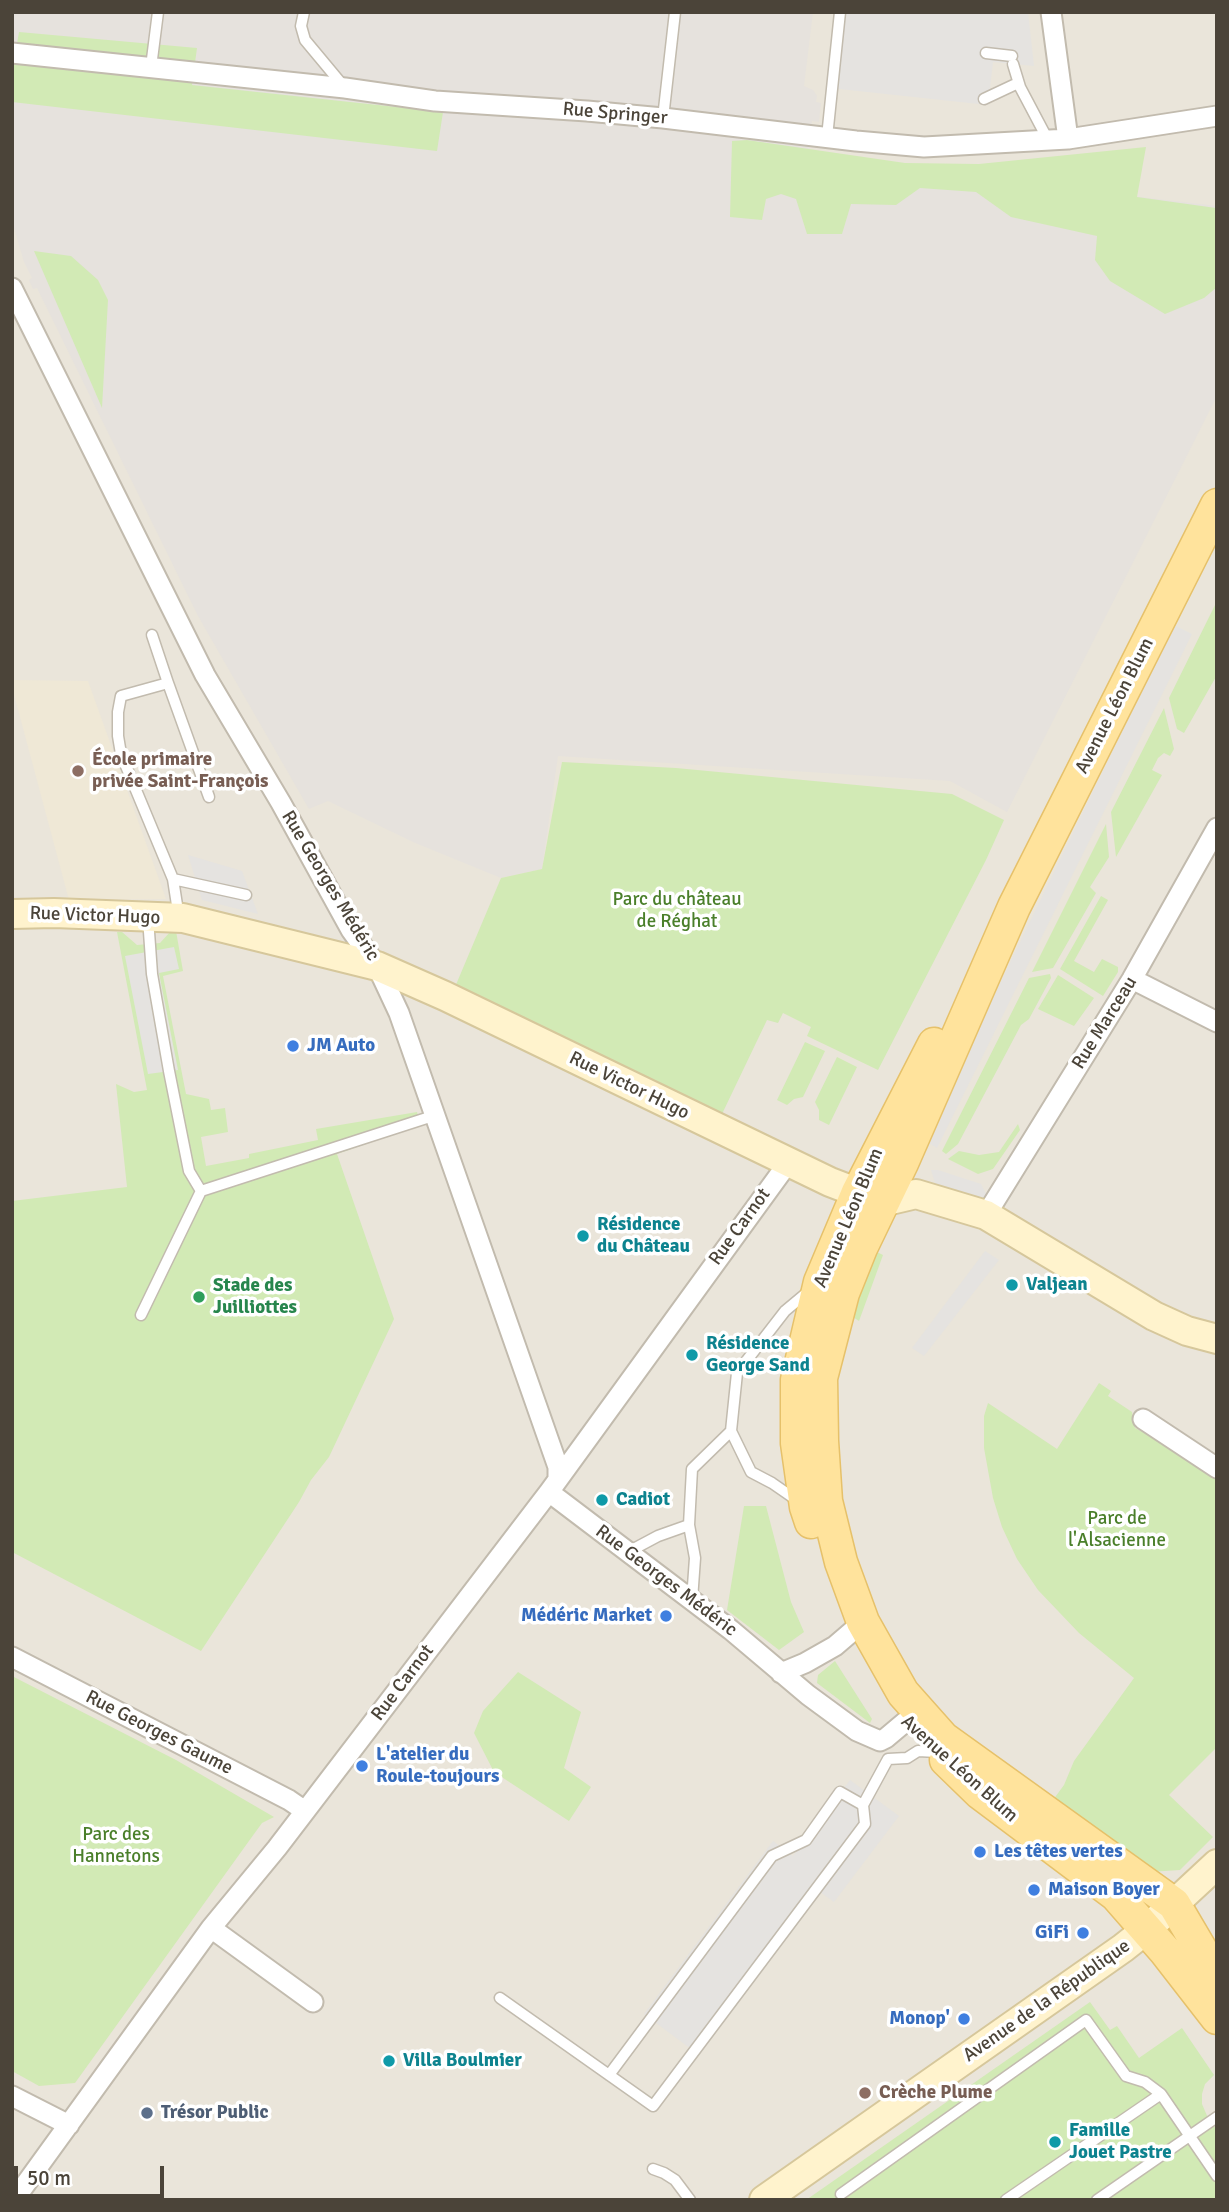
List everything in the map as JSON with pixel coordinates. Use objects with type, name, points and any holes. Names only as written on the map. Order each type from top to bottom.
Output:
[{"type":"main road","name":"Avenue Léon Blum","points":[[1174,1904],[943,1738],[903,1693],[855,1629],[826,1501],[821,1378],[870,1197],[920,1068],[1014,907],[1217,505]]},
{"type":"main road","name":"Avenue Léon Blum","points":[[870,1197],[820,1282],[797,1380],[797,1443],[806,1507],[824,1568],[855,1629],[889,1706],[896,1730],[936,1752],[980,1793],[1116,1895],[1147,1929],[1217,2018]]},
{"type":"main road","points":[[1174,1904],[1217,1977]]},
{"type":"street","points":[[1051,12],[1058,139]]},
{"type":"street","name":"Rue Springer","points":[[12,53],[345,88],[435,101],[663,118],[924,147],[1058,139],[1217,116]]},
{"type":"street","name":"Rue Georges Médéric","points":[[12,288],[205,675],[281,803],[351,930],[377,966],[400,1013],[558,1467],[554,1484],[628,1552],[857,1731],[878,1741],[896,1730]]},
{"type":"street","name":"Rue Marceau","points":[[986,1215],[1132,979],[1217,828]]},
{"type":"street","name":"Rue Victor Hugo","points":[[12,914],[183,918],[377,966],[445,996],[788,1163],[870,1197]]},
{"type":"street","points":[[1132,979],[1217,1021]]},
{"type":"street","name":"Rue Carnot","points":[[13,2200],[211,1928],[305,1811],[554,1484],[788,1163]]},
{"type":"street","points":[[870,1197],[916,1194],[986,1215],[1154,1316],[1187,1331],[1217,1339]]},
{"type":"street","points":[[1143,1419],[1217,1468]]},
{"type":"street","points":[[780,1673],[805,1664],[835,1646],[855,1629]]},
{"type":"street","name":"Rue Georges Gaume","points":[[12,1657],[289,1800],[305,1811]]},
{"type":"street","name":"Avenue de la République","points":[[764,2200],[1123,1948],[1217,1864]]},
{"type":"street","points":[[211,1928],[313,2002]]},
{"type":"street","points":[[12,2095],[69,2125]]},
{"type":"lane","points":[[151,67],[158,12]]},
{"type":"lane","points":[[304,12],[302,26],[305,40],[345,88]]},
{"type":"lane","points":[[663,118],[675,12]]},
{"type":"lane","points":[[827,137],[836,84],[841,35],[840,12]]},
{"type":"lane","points":[[986,53],[1012,60],[1018,83],[1058,139]]},
{"type":"lane","points":[[984,99],[1018,83]]},
{"type":"lane","points":[[152,635],[209,797]]},
{"type":"lane","points":[[168,682],[121,696],[118,736],[121,754],[173,879],[177,905],[162,918],[152,974],[189,1171],[201,1191]]},
{"type":"lane","points":[[173,879],[246,895]]},
{"type":"lane","points":[[141,1315],[201,1191],[436,1115]]},
{"type":"lane","points":[[806,1507],[751,1472],[731,1431],[737,1373],[785,1311],[820,1282]]},
{"type":"lane","points":[[692,1600],[695,1558],[689,1525],[692,1469],[731,1431]]},
{"type":"lane","points":[[628,1552],[658,1536],[689,1525]]},
{"type":"lane","points":[[500,1998],[653,2106],[864,1824],[863,1805],[888,1759],[907,1758],[918,1751],[936,1752]]},
{"type":"lane","points":[[609,2075],[772,1856],[806,1840],[840,1792],[863,1805]]},
{"type":"lane","points":[[840,2198],[1086,2020],[1126,2076],[1145,2082],[1161,2094],[1217,2176]]},
{"type":"lane","points":[[1006,2200],[1161,2094]]},
{"type":"lane","points":[[1097,2200],[1217,2117]]},
{"type":"lane","points":[[653,2169],[675,2180],[690,2200]]},
{"type":"shaded area","points":[[12,12],[1217,12],[1217,2200],[12,2200]]},
{"type":"shaded area","points":[[12,12],[813,12],[804,86],[813,90],[817,96],[816,102],[821,103],[819,122],[812,121],[808,158],[1217,206],[1217,396],[1007,812],[950,781],[558,756],[542,869],[501,878],[413,842],[328,801],[309,809],[198,616],[37,288],[33,289],[29,280],[32,278],[24,262],[12,221]]},
{"type":"shaded area","points":[[838,12],[1028,12],[1034,66],[993,62],[988,105],[830,88]]},
{"type":"shaded area","points":[[1174,625],[1192,634],[937,1148],[924,1140]]},
{"type":"shaded area","name":"École primaire privée Saint-François","points":[[12,680],[88,681],[166,899],[69,900]]},
{"type":"shaded area","points":[[188,855],[242,871],[258,914],[202,900]]},
{"type":"shaded area","points":[[174,947],[179,969],[159,973],[178,1070],[148,1074],[125,956]]},
{"type":"shaded area","points":[[931,1170],[981,1184],[987,1196],[980,1199],[936,1186]]},
{"type":"shaded area","points":[[985,1251],[999,1260],[924,1356],[912,1348]]},
{"type":"shaded area","points":[[850,1780],[899,1816],[834,1902],[820,1892],[699,2055],[644,2014],[773,1841],[793,1856]]},
{"type":"shaded area","points":[[1068,1999],[1071,2004],[789,2200],[780,2200]]},
{"type":"green space","points":[[19,32],[197,48],[192,85],[443,112],[437,151],[12,102],[12,62]]},
{"type":"green space","points":[[747,140],[905,163],[979,164],[1146,147],[1137,197],[1216,208],[1217,287],[1204,298],[1165,314],[1110,281],[1095,260],[1097,236],[1011,217],[976,192],[920,188],[896,205],[851,204],[842,234],[807,234],[796,199],[781,194],[766,199],[762,220],[730,217],[732,141]]},
{"type":"green space","points":[[34,251],[71,256],[98,280],[108,300],[102,408]]},
{"type":"green space","points":[[1217,601],[1217,675],[1184,733],[1177,729],[1169,698]]},
{"type":"green space","points":[[1164,708],[1174,749],[1170,756],[1164,753],[1158,758],[1152,770],[1162,775],[1116,857],[1111,812]]},
{"type":"green space","name":"Parc du château de Réghat","points":[[562,762],[676,768],[952,794],[1004,820],[878,1070],[807,1036],[811,1027],[783,1013],[778,1023],[767,1020],[722,1114],[455,987],[501,878],[542,869]]},
{"type":"green space","points":[[1106,824],[1109,857],[1090,887],[1096,893],[1053,968],[1032,972]]},
{"type":"green space","points":[[1101,896],[1108,900],[1074,961],[1094,972],[1102,959],[1118,967],[1118,972],[1103,996],[1060,969]]},
{"type":"green space","name":"Stade des Juilliottes","points":[[171,931],[176,931],[183,971],[163,976],[186,1094],[209,1099],[211,1110],[225,1108],[228,1132],[201,1137],[206,1166],[318,1140],[316,1129],[417,1112],[421,1125],[337,1154],[394,1319],[329,1457],[311,1480],[201,1651],[12,1552],[12,1201],[127,1187],[116,1084],[134,1092],[147,1090],[117,932],[122,932],[137,945],[160,943]]},
{"type":"green space","points":[[1050,974],[1051,978],[1029,1019],[1021,1025],[958,1144],[946,1154],[942,1151],[1029,978]]},
{"type":"green space","points":[[1058,975],[1094,998],[1074,1026],[1038,1009]]},
{"type":"green space","points":[[805,1042],[825,1051],[803,1097],[794,1099],[787,1105],[777,1100]]},
{"type":"green space","points":[[837,1057],[857,1067],[829,1125],[819,1120],[819,1110],[815,1102]]},
{"type":"green space","points":[[1018,1124],[1020,1130],[993,1169],[978,1174],[948,1159],[959,1151],[979,1155],[999,1152]]},
{"type":"green space","points":[[871,1249],[883,1255],[859,1321],[853,1317],[861,1293],[856,1287]]},
{"type":"green space","name":"Parc de l'Alsacienne","points":[[1099,1383],[1111,1391],[1108,1396],[1132,1412],[1135,1428],[1191,1457],[1217,1476],[1217,1747],[1169,1795],[1213,1837],[1180,1870],[1149,1872],[1053,1800],[1064,1785],[1074,1761],[1134,1678],[1079,1633],[1038,1590],[1017,1559],[1002,1527],[993,1498],[984,1448],[984,1416],[988,1403],[1057,1449]]},
{"type":"green space","points":[[744,1506],[766,1506],[791,1602],[804,1632],[779,1650],[727,1610]]},
{"type":"green space","points":[[835,1661],[872,1719],[870,1723],[817,1683],[818,1675]]},
{"type":"green space","points":[[518,1672],[581,1712],[564,1768],[591,1787],[569,1821],[494,1772],[474,1733],[483,1711]]},
{"type":"green space","name":"Parc des Hannetons","points":[[12,1676],[176,1760],[274,1817],[262,1823],[75,2083],[39,2086],[12,2071]]},
{"type":"green space","points":[[1090,2002],[1110,2030],[1117,2026],[1139,2058],[1182,2028],[1214,2075],[1205,2084],[1202,2104],[1217,2130],[1217,2200],[806,2200]]},
{"type":"place","name":"École primaire privée Saint-François","points":[[78,771]]},
{"type":"place","name":"JM Auto","points":[[293,1046]]},
{"type":"place","name":"Résidence du Château","points":[[583,1236]]},
{"type":"place","name":"Valjean","points":[[1012,1285]]},
{"type":"place","name":"Stade des Juilliottes","points":[[199,1297]]},
{"type":"place","name":"Résidence George Sand","points":[[692,1355]]},
{"type":"place","name":"Cadiot","points":[[602,1500]]},
{"type":"place","name":"Médéric Market","points":[[666,1616]]},
{"type":"place","name":"L'atelier du Roule-toujours","points":[[362,1766]]},
{"type":"place","name":"Les têtes vertes","points":[[980,1852]]},
{"type":"place","name":"Maison Boyer","points":[[1034,1890]]},
{"type":"place","name":"GiFi","points":[[1083,1933]]},
{"type":"place","name":"Monop'","points":[[964,2019]]},
{"type":"place","name":"Villa Boulmier","points":[[389,2061]]},
{"type":"place","name":"Crèche Plume","points":[[865,2093]]},
{"type":"place","name":"Trésor Public","points":[[147,2113]]},
{"type":"place","name":"Famille Jouet Pastre","points":[[1055,2142]]}]
